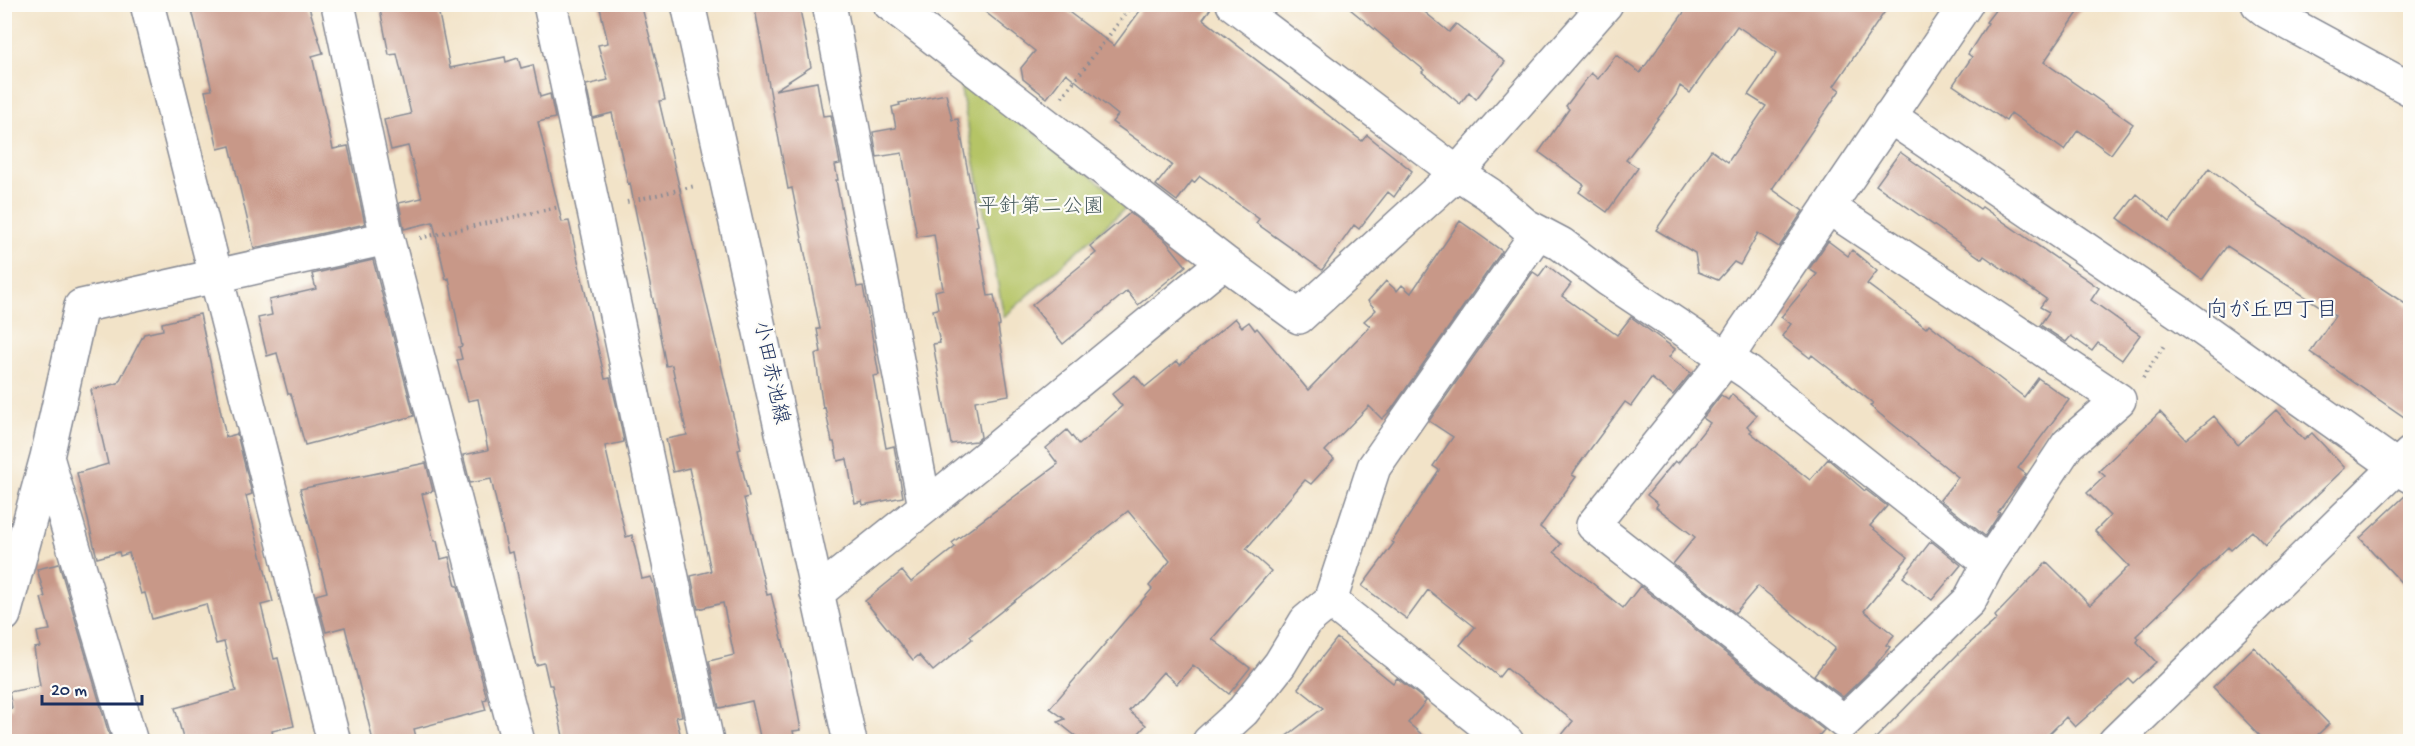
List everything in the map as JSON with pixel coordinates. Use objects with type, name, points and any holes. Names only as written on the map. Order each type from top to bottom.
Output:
[{"type":"street","points":[[147,4],[334,741]]},
{"type":"street","points":[[338,4],[387,238],[519,741]]},
{"type":"street","points":[[550,4],[707,741]]},
{"type":"street","name":"小田赤池線","points":[[688,4],[850,741]]},
{"type":"street","points":[[829,4],[925,507]]},
{"type":"street","points":[[890,4],[1224,262],[1299,317],[1457,174],[1605,5]]},
{"type":"street","points":[[1233,4],[1457,174],[1489,194],[1525,225],[1562,244],[1610,280],[1727,358],[1989,563]]},
{"type":"street","points":[[1828,207],[2119,400],[2068,444],[1989,563],[1969,601],[1844,722],[1593,525],[1727,358],[1828,207],[1889,116],[1965,4]]},
{"type":"street","points":[[2258,4],[2268,12],[2407,78]]},
{"type":"street","points":[[1889,116],[2406,466],[2115,741]]},
{"type":"street","points":[[1209,741],[1243,711],[1280,664],[1306,621],[1330,601],[1374,467],[1538,232]]},
{"type":"street","points":[[4,615],[47,457],[81,306],[387,238]]},
{"type":"street","points":[[817,593],[1224,262]]},
{"type":"street","points":[[47,457],[131,741]]},
{"type":"street","points":[[1330,601],[1507,741]]},
{"type":"path","points":[[1043,122],[1133,4]]},
{"type":"path","points":[[387,238],[402,242],[726,179]]},
{"type":"path","points":[[2137,386],[2170,336]]},
{"type":"green space","name":"平針第二公園","points":[[958,74],[1129,205],[1004,317]]},
{"type":"building","points":[[216,4],[308,4],[323,53],[312,56],[333,149],[348,146],[365,224],[254,248],[230,146],[218,149],[205,91],[212,90],[192,10]]},
{"type":"building","points":[[379,4],[437,4],[450,68],[505,57],[506,62],[518,58],[521,68],[533,65],[540,97],[550,94],[555,118],[538,122],[562,222],[569,221],[605,379],[610,378],[618,412],[624,442],[605,446],[626,537],[632,535],[642,579],[651,577],[654,585],[682,716],[676,717],[682,741],[564,741],[552,685],[549,685],[544,663],[536,665],[513,552],[508,553],[491,479],[470,483],[463,455],[488,450],[478,399],[468,401],[457,360],[462,359],[459,347],[462,346],[449,278],[446,279],[433,222],[404,229],[399,203],[422,198],[408,146],[391,150],[384,120],[411,114],[397,54],[389,55]]},
{"type":"building","points":[[599,4],[641,4],[657,64],[665,100],[659,101],[741,449],[738,450],[749,497],[744,498],[767,595],[771,594],[790,671],[801,730],[793,731],[795,741],[761,741],[752,701],[719,708],[709,661],[734,655],[723,603],[698,609],[691,576],[711,571],[689,468],[673,472],[666,439],[687,435],[672,365],[666,366],[630,183],[628,184],[612,113],[593,118],[586,85],[608,80],[598,45],[608,43]]},
{"type":"building","points":[[754,4],[799,4],[811,67],[775,90],[817,82],[823,116],[831,115],[840,164],[835,165],[838,180],[836,180],[857,287],[863,286],[879,375],[873,376],[886,448],[894,446],[903,497],[863,505],[862,501],[855,503],[847,459],[838,461],[834,442],[832,442],[825,407],[823,408],[815,354],[821,352],[817,329],[820,329],[792,188],[788,189]]},
{"type":"building","points":[[975,4],[1058,4],[1114,46],[1145,4],[1214,4],[1203,19],[1362,141],[1367,135],[1412,171],[1394,197],[1388,192],[1359,229],[1354,225],[1322,270],[1256,223],[1259,219],[1200,176],[1194,183],[1192,181],[1177,201],[1156,185],[1172,165],[1112,122],[1118,115],[1066,73],[1047,98],[1023,79],[1021,68],[1035,51]]},
{"type":"building","points":[[1344,4],[1415,4],[1449,32],[1456,24],[1505,62],[1476,99],[1469,92],[1460,104],[1422,72],[1424,70]]},
{"type":"building","points":[[1690,4],[1890,4],[1834,86],[1840,90],[1772,189],[1803,211],[1779,247],[1758,233],[1740,265],[1734,262],[1718,280],[1698,272],[1695,253],[1656,230],[1711,150],[1728,162],[1766,106],[1748,95],[1777,53],[1737,26],[1690,93],[1680,86],[1676,95],[1626,160],[1638,168],[1607,212],[1579,192],[1584,185],[1539,152],[1569,109],[1566,106],[1591,73],[1598,79],[1616,55],[1640,73]]},
{"type":"building","points":[[2000,4],[2084,4],[2044,62],[2133,124],[2111,154],[2078,130],[2064,150],[2011,113],[2006,121],[1953,85],[1972,57],[1968,54],[1988,23],[1986,22]]},
{"type":"building","points":[[946,94],[952,120],[958,119],[978,225],[976,226],[988,296],[994,295],[1000,325],[998,326],[1009,395],[975,401],[981,437],[976,441],[951,444],[933,344],[940,343],[933,310],[938,309],[935,291],[943,289],[934,234],[917,237],[902,153],[877,157],[873,132],[896,128],[892,107],[900,105],[899,103]]},
{"type":"building","points":[[1900,152],[1980,209],[1982,207],[2099,288],[2091,300],[2140,335],[2122,360],[2098,343],[2092,351],[2071,336],[2066,342],[2040,325],[2049,312],[2040,307],[2046,299],[1984,256],[1982,259],[1876,185]]},
{"type":"building","points":[[2209,168],[2256,205],[2410,307],[2410,421],[2310,352],[2335,316],[2227,246],[2202,280],[2118,218],[2137,194],[2170,222]]},
{"type":"building","points":[[1130,213],[1166,241],[1186,266],[1138,305],[1127,291],[1063,344],[1032,305],[1096,253],[1090,246]]},
{"type":"building","points":[[1460,221],[1502,251],[1391,410],[1382,419],[1369,406],[1325,451],[1334,459],[1311,484],[1305,480],[1246,549],[1271,571],[1212,639],[1250,668],[1229,694],[1193,665],[1177,684],[1163,672],[1129,711],[1146,725],[1132,741],[1082,741],[1058,722],[1065,719],[1050,708],[1152,589],[1149,586],[1170,561],[1128,511],[970,636],[972,639],[933,671],[919,655],[913,660],[865,601],[902,571],[911,582],[955,547],[952,543],[1058,464],[1046,448],[1067,430],[1079,445],[1122,406],[1112,394],[1135,375],[1145,387],[1177,361],[1180,365],[1235,318],[1242,327],[1249,322],[1255,330],[1257,328],[1308,390],[1370,326],[1364,321],[1376,310],[1368,301],[1386,281],[1397,291],[1402,285],[1411,293]]},
{"type":"building","points":[[1828,241],[1848,256],[1852,250],[1877,271],[1867,284],[1926,328],[1929,324],[2024,397],[2038,378],[2069,400],[2018,468],[2026,474],[1998,512],[2000,513],[1985,536],[1940,500],[1958,477],[1870,406],[1873,403],[1812,355],[1810,358],[1782,336],[1791,324],[1781,317],[1817,274],[1809,269]]},
{"type":"building","points":[[373,260],[414,416],[305,445],[277,353],[267,356],[258,318],[272,315],[269,300],[316,289],[312,274]]},
{"type":"building","points":[[1547,265],[1571,284],[1562,296],[1617,335],[1631,317],[1675,349],[1669,357],[1691,373],[1673,395],[1651,378],[1631,406],[1625,402],[1577,467],[1572,475],[1576,477],[1540,527],[1561,544],[1554,552],[1623,608],[1640,586],[1824,730],[1814,741],[1557,741],[1573,721],[1506,668],[1499,677],[1460,645],[1475,627],[1428,590],[1407,619],[1362,586],[1394,543],[1392,542],[1439,470],[1433,466],[1453,437],[1429,421],[1533,272],[1539,276]]},
{"type":"building","points":[[200,314],[226,437],[237,434],[252,494],[246,496],[273,602],[261,605],[274,659],[278,658],[294,726],[272,731],[274,741],[184,741],[175,708],[236,691],[224,642],[216,644],[206,604],[152,619],[145,593],[141,594],[129,553],[120,556],[119,552],[97,558],[77,473],[108,464],[91,390],[118,383],[144,334],[163,330],[162,323]]},
{"type":"building","points":[[1732,394],[1757,415],[1747,426],[1752,430],[1750,432],[1810,480],[1828,459],[1865,491],[1887,506],[1870,526],[1908,557],[1864,611],[1894,635],[1886,645],[1890,647],[1874,667],[1843,697],[1814,675],[1835,648],[1758,586],[1735,613],[1673,564],[1695,537],[1656,507],[1658,504],[1647,495],[1675,461],[1678,463],[1710,423],[1703,418],[1721,395],[1728,400]]},
{"type":"building","points":[[2276,410],[2304,440],[2312,433],[2345,468],[2265,545],[2252,531],[2231,550],[2228,547],[2136,636],[2139,639],[2137,642],[2156,662],[2133,683],[2129,679],[2075,727],[2066,717],[2042,741],[1873,741],[1961,651],[1997,619],[1995,616],[2047,562],[2090,605],[2129,566],[2095,531],[2110,516],[2087,493],[2105,476],[2099,471],[2160,412],[2186,439],[2214,416],[2238,445]]},
{"type":"building","points":[[426,463],[433,491],[422,494],[441,559],[449,557],[456,586],[458,586],[487,699],[483,700],[486,710],[414,729],[417,741],[373,741],[345,627],[326,632],[316,595],[327,592],[300,489]]},
{"type":"building","points":[[2407,494],[2410,494],[2410,592],[2360,538]]},
{"type":"building","points":[[1931,541],[1961,565],[1932,600],[1903,577]]},
{"type":"building","points":[[59,564],[111,741],[4,741],[5,709],[12,708],[9,692],[40,686],[34,648],[40,647],[37,632],[50,630],[41,598],[45,597],[37,569]]},
{"type":"building","points":[[1337,638],[1393,683],[1397,678],[1426,701],[1408,723],[1430,741],[1280,741],[1323,708],[1298,688]]},
{"type":"building","points":[[2254,647],[2329,724],[2311,741],[2265,741],[2213,687]]},
{"type":"district","name":"向が丘四丁目","points":[[2272,312]]}]
